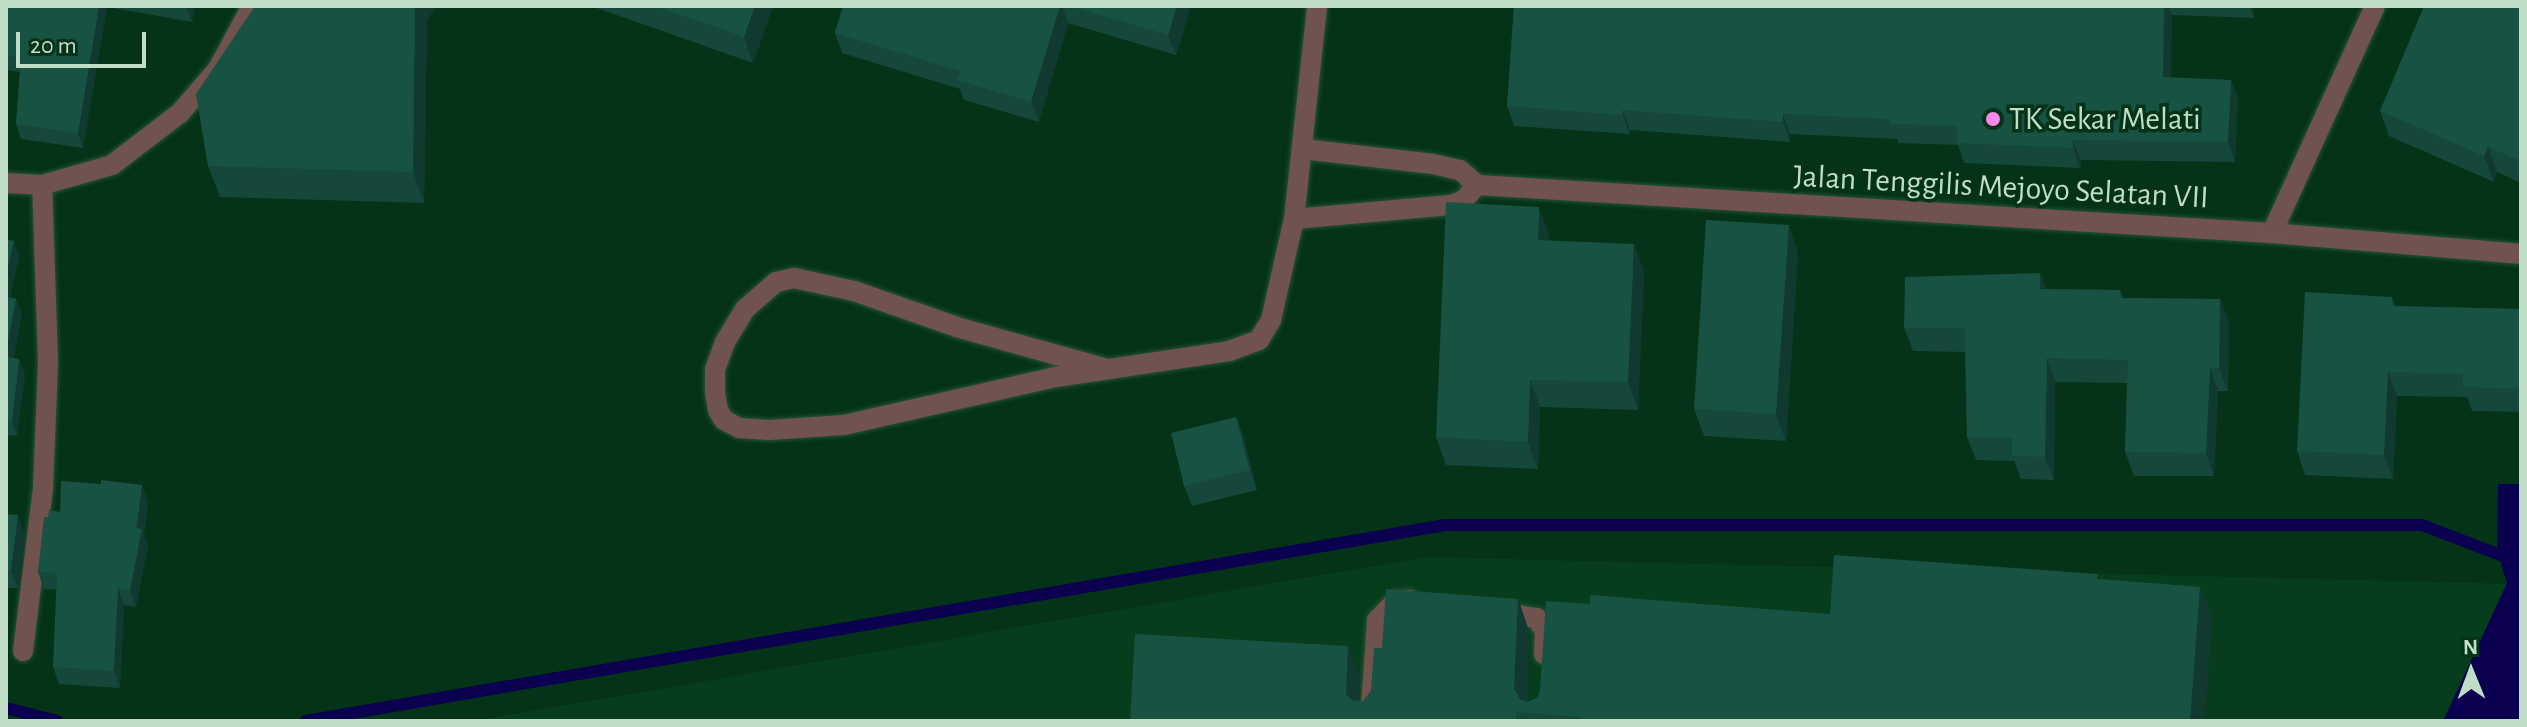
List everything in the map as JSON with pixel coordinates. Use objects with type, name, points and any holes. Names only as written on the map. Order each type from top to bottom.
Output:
[{"type":"street","points":[[6,183],[42,185],[112,165],[180,113],[218,69],[252,6]]},
{"type":"street","points":[[1107,369],[987,336],[854,291],[794,278],[776,282],[745,309],[725,342],[715,369],[715,393],[718,410],[724,420],[739,428],[769,430],[844,425],[1056,377],[1229,351],[1259,340],[1271,320],[1294,219],[1317,6]]},
{"type":"street","points":[[2272,233],[2375,6]]},
{"type":"street","name":"Jalan Tenggilis Mejoyo Selatan VII","points":[[1303,149],[1433,164],[1460,170],[1477,185],[2272,233],[2521,254]]},
{"type":"street","points":[[23,651],[43,488],[48,362],[42,185]]},
{"type":"street","points":[[1294,219],[1450,205],[1463,201],[1477,185]]},
{"type":"street","points":[[1370,721],[1377,620],[1381,611],[1396,601],[1435,604]]},
{"type":"street","points":[[1479,610],[1537,618],[1544,624],[1542,677]]},
{"type":"shaded area","points":[[2498,484],[2521,484],[2521,721],[2443,721],[2507,583],[2497,551]]},
{"type":"shaded area","points":[[1426,557],[2521,584],[2521,721],[473,721]]},
{"type":"building","points":[[6,6],[99,6],[78,133],[16,124],[21,57],[6,55]]},
{"type":"building","points":[[255,6],[415,6],[413,172],[208,166],[196,94]]},
{"type":"building","points":[[656,6],[755,6],[744,37]]},
{"type":"building","points":[[843,6],[1060,6],[1031,102],[957,80],[960,71],[835,33]]},
{"type":"building","points":[[1070,6],[1177,6],[1168,35]]},
{"type":"building","points":[[1514,6],[2164,6],[2163,77],[2231,80],[2228,142],[2073,140],[2073,148],[1957,143],[1958,126],[1891,124],[1891,119],[1783,114],[1783,122],[1623,110],[1623,115],[1507,106]]},
{"type":"building","points":[[2424,6],[2521,6],[2521,161],[2488,147],[2484,156],[2380,111]]},
{"type":"building","points":[[1446,202],[1539,207],[1538,240],[1634,244],[1628,382],[1530,380],[1528,442],[1436,437]]},
{"type":"building","points":[[1706,220],[1789,225],[1776,414],[1694,409]]},
{"type":"building","points":[[6,239],[14,241],[6,274]]},
{"type":"building","points":[[2040,273],[2040,289],[2120,290],[2120,298],[2220,299],[2219,368],[2210,368],[2206,453],[2125,452],[2128,360],[2047,358],[2045,457],[2012,456],[2012,438],[1967,437],[1965,328],[1904,328],[1905,277]]},
{"type":"building","points":[[2305,292],[2392,297],[2392,306],[2521,309],[2521,389],[2463,387],[2463,374],[2388,372],[2384,455],[2297,451]]},
{"type":"building","points":[[6,297],[16,299],[6,352]]},
{"type":"building","points":[[6,357],[19,359],[12,421],[6,420]]},
{"type":"building","points":[[1236,417],[1250,470],[1184,486],[1171,433]]},
{"type":"building","points":[[101,480],[142,485],[136,528],[142,529],[130,590],[118,588],[114,671],[53,667],[57,573],[38,572],[44,517],[48,517],[49,510],[60,512],[61,481],[101,484]]},
{"type":"building","points":[[6,514],[18,515],[11,570],[6,570]]},
{"type":"building","points":[[1834,555],[2098,574],[2097,579],[2200,587],[2190,721],[1581,721],[1581,717],[1516,712],[1516,721],[1130,721],[1135,634],[1348,646],[1346,694],[1352,700],[1363,701],[1371,691],[1374,648],[1382,648],[1386,589],[1518,599],[1514,689],[1520,699],[1527,702],[1538,697],[1540,690],[1546,601],[1590,604],[1590,595],[1830,614]]},
{"type":"waterway","points":[[306,721],[1445,525],[2422,525],[2521,563]]},
{"type":"waterway","points":[[6,708],[57,721]]},
{"type":"place","name":"TK Sekar Melati","points":[[1993,119]]}]
